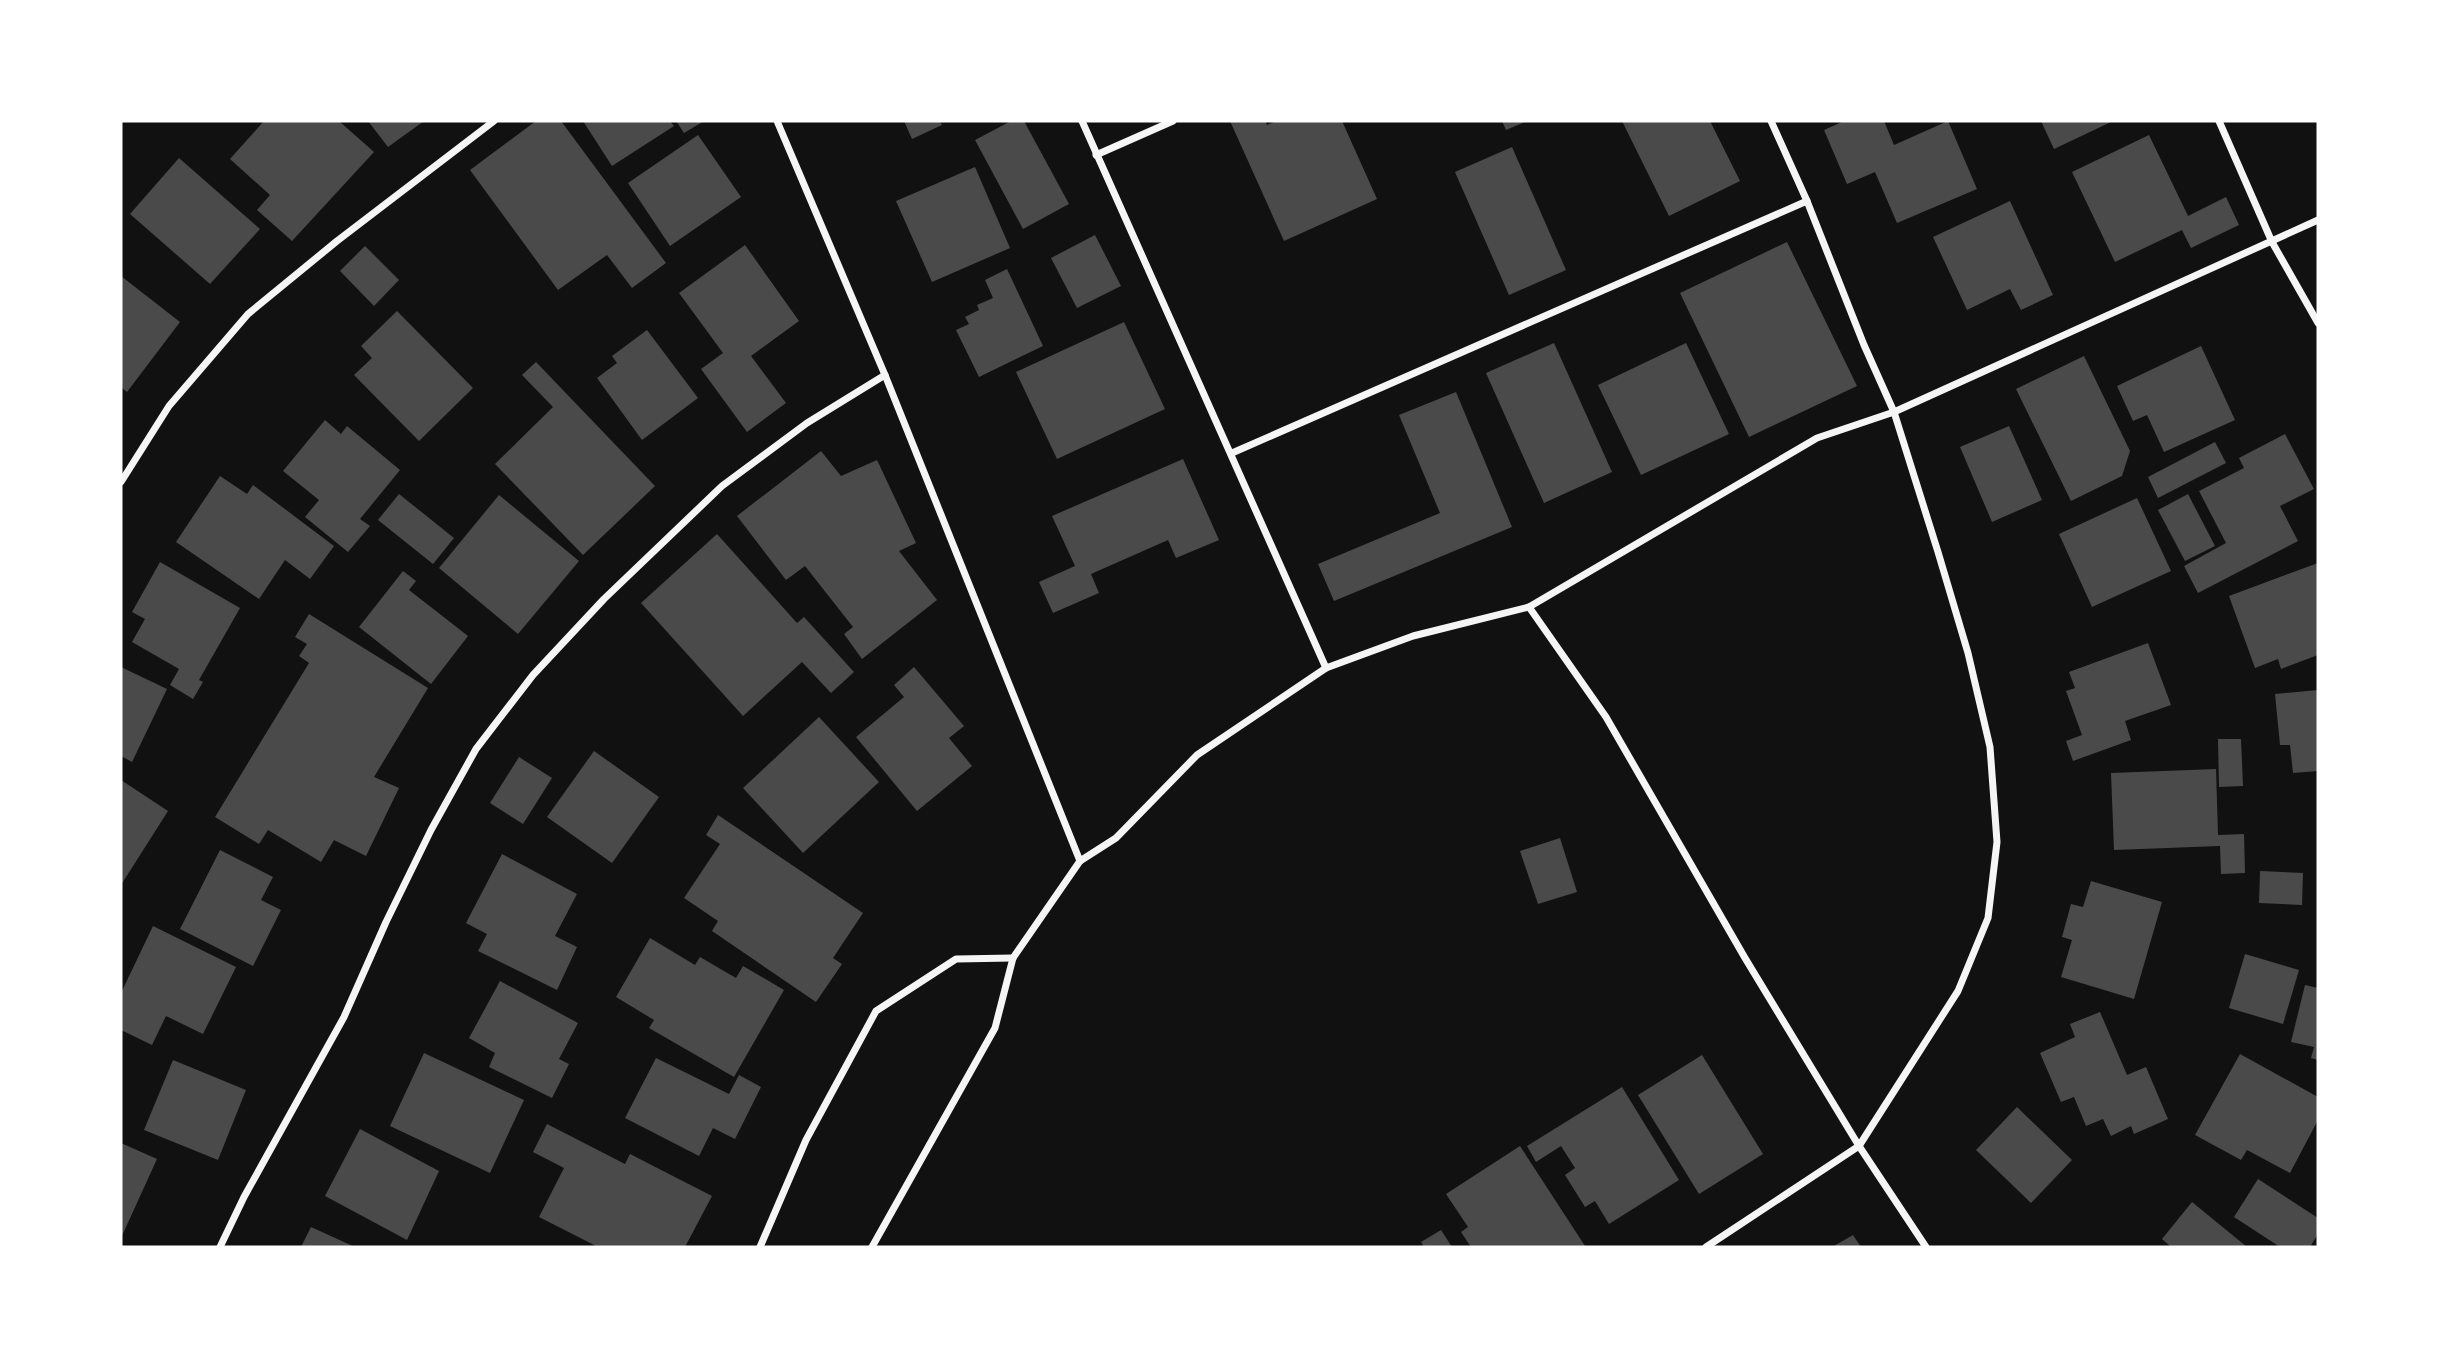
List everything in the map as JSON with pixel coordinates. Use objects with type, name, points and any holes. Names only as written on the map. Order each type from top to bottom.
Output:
[{"type":"street","points":[[121,482],[169,407],[248,314],[337,241],[494,121]]},
{"type":"street","points":[[778,121],[885,375],[1080,861]]},
{"type":"street","points":[[1082,121],[1326,668]]},
{"type":"street","points":[[1096,155],[1173,121]]},
{"type":"street","points":[[1706,1247],[1859,1146],[1958,991],[1988,918],[1997,842],[1990,747],[1968,653],[1894,412],[1771,121]]},
{"type":"street","points":[[2219,121],[2272,242],[2318,323]]},
{"type":"street","points":[[1232,453],[1807,201]]},
{"type":"street","points":[[872,1247],[995,1028],[1013,958],[1080,861],[1116,838],[1197,755],[1326,668],[1413,636],[1529,607],[1816,438],[1894,412],[2318,220]]},
{"type":"street","points":[[220,1247],[244,1197],[344,1017],[431,830],[476,749],[533,675],[586,618],[722,486],[807,423],[885,375]]},
{"type":"street","points":[[1529,607],[1606,717],[1745,958],[1859,1146],[1926,1247]]},
{"type":"street","points":[[760,1247],[806,1140],[876,1011],[956,958],[1013,958]]},
{"type":"building","points":[[264,121],[339,121],[374,152],[292,241],[257,210],[270,195],[230,159]]},
{"type":"building","points":[[368,121],[424,121],[388,147]]},
{"type":"building","points":[[536,121],[561,121],[666,263],[632,288],[607,255],[558,290],[470,170]]},
{"type":"building","points":[[583,121],[670,121],[674,126],[612,166]]},
{"type":"building","points":[[676,121],[704,121],[684,133]]},
{"type":"building","points":[[904,121],[940,121],[942,125],[912,139]]},
{"type":"building","points":[[1011,121],[1024,121],[1069,204],[1023,229],[975,140]]},
{"type":"building","points":[[1230,121],[1265,121],[1267,125],[1276,121],[1342,121],[1377,199],[1284,241]]},
{"type":"building","points":[[1502,121],[1527,121],[1506,130]]},
{"type":"building","points":[[1622,121],[1710,121],[1740,181],[1669,216]]},
{"type":"building","points":[[1844,121],[1884,121],[1894,145],[1948,121],[1977,189],[1897,223],[1875,172],[1847,184],[1824,130]]},
{"type":"building","points":[[2041,121],[2113,121],[2054,149]]},
{"type":"building","points":[[698,135],[741,197],[670,246],[628,183]]},
{"type":"building","points":[[2149,135],[2188,216],[2226,197],[2239,225],[2191,248],[2182,230],[2115,262],[2072,172]]},
{"type":"building","points":[[1512,147],[1566,270],[1509,295],[1455,172]]},
{"type":"building","points":[[179,158],[260,229],[210,284],[130,214]]},
{"type":"building","points":[[975,167],[1010,248],[932,282],[896,201]]},
{"type":"building","points":[[2010,201],[2053,295],[2021,310],[2010,289],[1967,310],[1933,237]]},
{"type":"building","points":[[1095,235],[1121,286],[1077,308],[1051,258]]},
{"type":"building","points":[[1787,242],[1857,386],[1749,437],[1680,293]]},
{"type":"building","points":[[745,245],[799,321],[751,356],[786,403],[747,432],[701,369],[723,353],[679,293]]},
{"type":"building","points":[[365,246],[399,280],[374,306],[340,271]]},
{"type":"building","points":[[1007,269],[1043,346],[979,377],[956,330],[969,324],[965,317],[979,310],[977,305],[993,298],[985,280]]},
{"type":"building","points":[[121,276],[180,322],[127,392],[121,387]]},
{"type":"building","points":[[397,311],[473,388],[419,441],[354,375],[372,358],[361,346]]},
{"type":"building","points":[[1124,322],[1165,409],[1057,459],[1016,372]]},
{"type":"building","points":[[647,330],[698,398],[642,440],[597,378],[617,363],[612,356]]},
{"type":"building","points":[[1554,343],[1612,472],[1544,503],[1486,373]]},
{"type":"building","points":[[1686,343],[1729,434],[1641,475],[1598,385]]},
{"type":"building","points":[[2201,346],[2235,420],[2164,452],[2147,415],[2133,421],[2117,386]]},
{"type":"building","points":[[2084,356],[2130,451],[2122,476],[2071,501],[2016,389]]},
{"type":"building","points":[[536,362],[655,486],[583,555],[495,464],[553,407],[522,375]]},
{"type":"building","points":[[1456,392],[1512,527],[1334,601],[1318,564],[1440,513],[1399,415]]},
{"type":"building","points":[[325,420],[341,434],[347,426],[400,470],[360,519],[370,526],[348,552],[305,517],[319,500],[283,471]]},
{"type":"building","points":[[2009,426],[2042,500],[1992,522],[1960,447]]},
{"type":"building","points":[[2285,434],[2314,489],[2280,506],[2298,541],[2198,593],[2184,566],[2226,543],[2199,491],[2244,468],[2239,458]]},
{"type":"building","points":[[2215,442],[2226,463],[2158,498],[2148,477]]},
{"type":"building","points":[[821,451],[841,476],[877,460],[916,543],[899,551],[937,600],[862,659],[844,634],[853,627],[805,566],[786,580],[737,516]]},
{"type":"building","points":[[1183,459],[1219,540],[1176,558],[1168,540],[1091,574],[1099,593],[1053,613],[1039,582],[1075,566],[1052,516]]},
{"type":"building","points":[[220,476],[247,494],[253,485],[334,546],[310,579],[285,560],[259,599],[176,542]]},
{"type":"building","points":[[399,494],[454,538],[433,564],[378,520]]},
{"type":"building","points":[[2188,494],[2215,546],[2185,561],[2158,510]]},
{"type":"building","points":[[499,495],[579,561],[518,634],[439,568]]},
{"type":"building","points":[[2137,498],[2171,571],[2092,607],[2059,534]]},
{"type":"building","points":[[717,534],[797,623],[804,617],[854,672],[831,693],[802,662],[743,716],[641,603]]},
{"type":"building","points":[[160,562],[240,608],[199,680],[203,682],[193,699],[170,685],[179,669],[132,642],[145,619],[132,612]]},
{"type":"building","points":[[2318,563],[2318,655],[2281,669],[2278,659],[2255,668],[2229,596]]},
{"type":"building","points":[[403,571],[416,581],[409,590],[468,636],[431,684],[359,627]]},
{"type":"building","points":[[309,614],[428,688],[374,777],[399,788],[366,856],[334,840],[321,862],[268,830],[259,844],[215,817],[309,663],[299,656],[307,644],[295,637]]},
{"type":"building","points":[[2148,643],[2171,705],[2125,721],[2131,740],[2073,761],[2066,741],[2082,735],[2066,691],[2075,688],[2069,672]]},
{"type":"building","points":[[121,667],[167,689],[132,762],[121,756]]},
{"type":"building","points":[[914,667],[964,726],[949,738],[972,766],[917,811],[856,737],[904,697],[894,685]]},
{"type":"building","points":[[2318,690],[2318,771],[2293,773],[2290,745],[2280,745],[2275,694]]},
{"type":"building","points":[[819,717],[879,782],[803,853],[743,788]]},
{"type":"building","points":[[2218,739],[2241,739],[2243,786],[2219,787]]},
{"type":"building","points":[[594,751],[659,797],[612,863],[547,817]]},
{"type":"building","points":[[519,757],[552,778],[523,824],[490,803]]},
{"type":"building","points":[[2216,769],[2218,835],[2244,834],[2245,873],[2221,874],[2220,846],[2114,850],[2111,773]]},
{"type":"building","points":[[121,780],[168,811],[121,885]]},
{"type":"building","points":[[718,815],[863,913],[833,958],[842,964],[816,1002],[712,931],[718,921],[684,898],[720,844],[706,835]]},
{"type":"building","points":[[1560,838],[1577,892],[1538,904],[1520,851]]},
{"type":"building","points":[[220,850],[273,877],[261,900],[281,910],[253,966],[180,929]]},
{"type":"building","points":[[502,854],[577,894],[555,936],[577,947],[557,990],[478,951],[487,934],[466,923]]},
{"type":"building","points":[[2260,871],[2303,873],[2302,905],[2259,903]]},
{"type":"building","points":[[2091,881],[2162,902],[2134,999],[2061,977],[2072,940],[2062,937],[2071,904],[2083,907]]},
{"type":"building","points":[[153,926],[236,967],[203,1034],[166,1016],[152,1045],[121,1030],[121,993]]},
{"type":"building","points":[[650,938],[695,965],[700,957],[736,978],[743,966],[784,990],[734,1077],[649,1028],[654,1020],[616,997]]},
{"type":"building","points":[[2245,954],[2299,970],[2283,1024],[2229,1008]]},
{"type":"building","points":[[500,981],[578,1023],[559,1059],[569,1064],[552,1098],[489,1067],[495,1053],[469,1038]]},
{"type":"building","points":[[2305,985],[2318,988],[2318,1060],[2311,1058],[2314,1047],[2291,1042]]},
{"type":"building","points":[[2100,1012],[2127,1075],[2146,1067],[2168,1119],[2134,1134],[2131,1126],[2111,1136],[2103,1119],[2086,1126],[2074,1097],[2061,1102],[2040,1053],[2075,1037],[2070,1024]]},
{"type":"building","points":[[424,1053],[524,1100],[490,1173],[390,1126]]},
{"type":"building","points":[[2240,1054],[2318,1097],[2318,1120],[2290,1173],[2247,1150],[2241,1160],[2195,1135]]},
{"type":"building","points":[[1702,1055],[1763,1154],[1699,1194],[1638,1095]]},
{"type":"building","points":[[656,1058],[729,1094],[739,1075],[761,1087],[735,1139],[713,1128],[699,1156],[625,1118]]},
{"type":"building","points":[[173,1060],[246,1090],[218,1160],[144,1130]]},
{"type":"building","points":[[1622,1087],[1679,1180],[1609,1224],[1595,1201],[1585,1207],[1565,1175],[1575,1168],[1561,1146],[1536,1162],[1527,1146]]},
{"type":"building","points":[[2017,1107],[2072,1160],[2031,1203],[1976,1150]]},
{"type":"building","points":[[547,1124],[625,1164],[630,1154],[712,1196],[685,1247],[598,1247],[539,1217],[564,1168],[533,1152]]},
{"type":"building","points":[[360,1129],[439,1171],[407,1240],[325,1196]]},
{"type":"building","points":[[121,1143],[157,1159],[121,1238]]},
{"type":"building","points":[[1520,1146],[1585,1246],[1471,1247],[1461,1232],[1468,1227],[1446,1194]]},
{"type":"building","points":[[2258,1179],[2318,1218],[2318,1234],[2310,1247],[2280,1247],[2234,1217]]},
{"type":"building","points":[[2192,1202],[2247,1247],[2171,1247],[2162,1239]]},
{"type":"building","points":[[311,1227],[355,1247],[301,1247]]},
{"type":"building","points":[[1441,1230],[1452,1247],[1424,1247],[1421,1242]]},
{"type":"building","points":[[1853,1235],[1861,1247],[1832,1247]]}]
